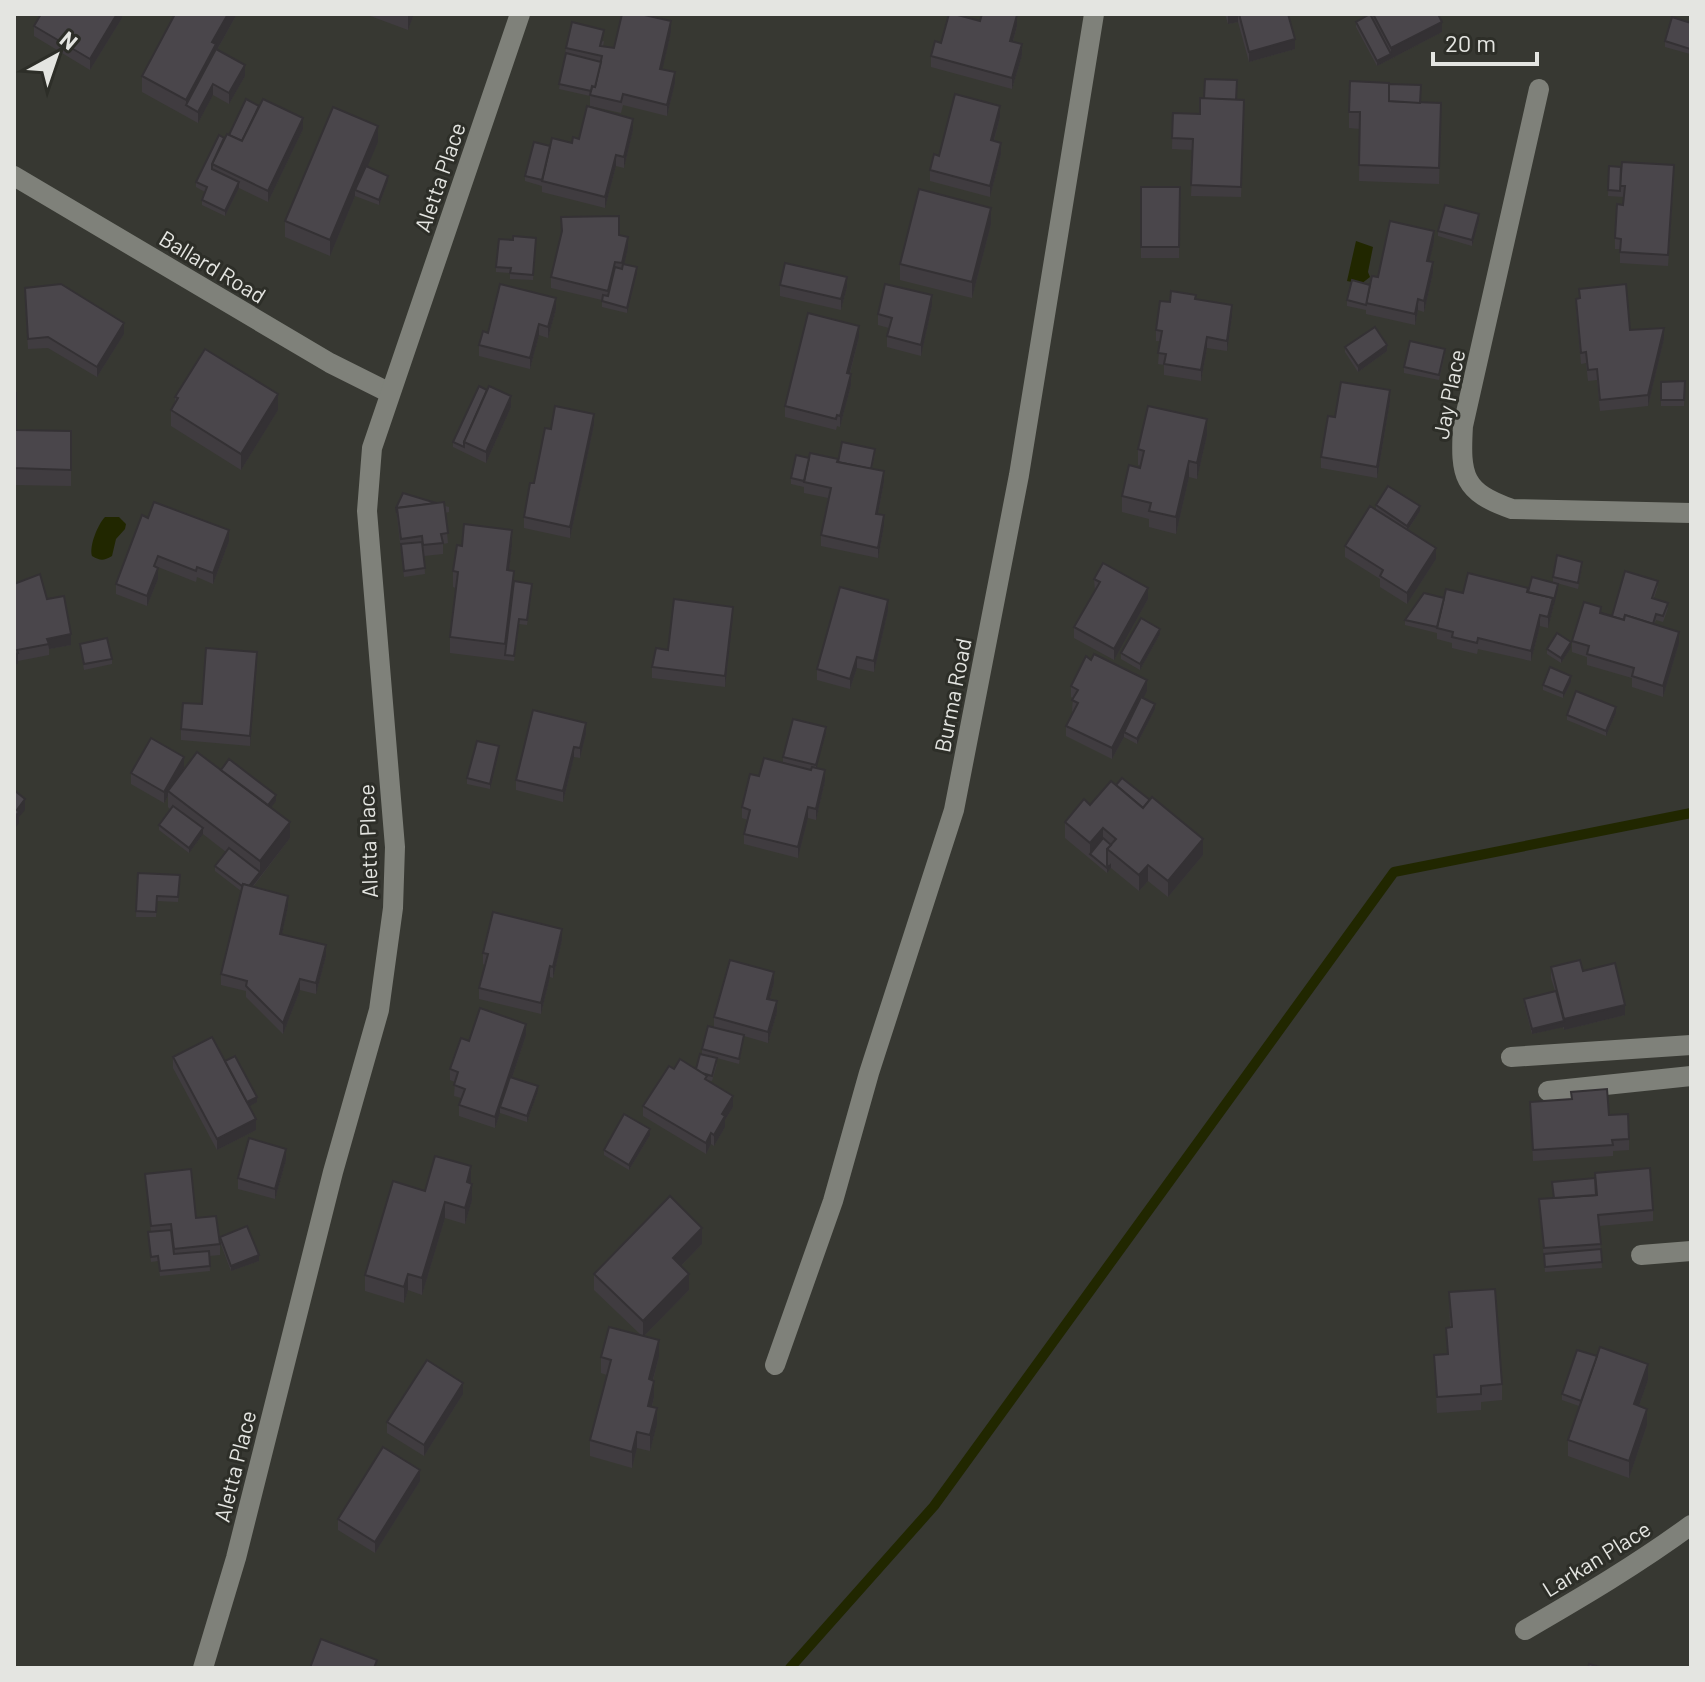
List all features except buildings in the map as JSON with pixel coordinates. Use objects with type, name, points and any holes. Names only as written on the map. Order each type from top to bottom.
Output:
[{"type":"street","name":"Aletta Place","points":[[203,1668],[236,1558],[333,1172],[379,1010],[393,908],[395,847],[367,511],[372,448],[520,14]]},
{"type":"street","name":"Burma Road","points":[[775,1365],[833,1201],[869,1073],[954,810],[1019,475],[1094,14]]},
{"type":"street","name":"Jay Place","points":[[1539,89],[1463,426],[1461,457],[1469,483],[1485,499],[1512,509],[1691,513]]},
{"type":"street","name":"Ballard Road","points":[[14,176],[330,363],[390,393]]},
{"type":"street","points":[[1511,1057],[1691,1045]]},
{"type":"street","points":[[1548,1091],[1691,1076]]},
{"type":"street","points":[[1641,1255],[1691,1251]]},
{"type":"street","name":"Larkan Place","points":[[1525,1630],[1606,1583],[1691,1525]]},
{"type":"shaded area","points":[[1356,241],[1373,247],[1368,272],[1370,277],[1361,284],[1347,281]]},
{"type":"shaded area","points":[[105,517],[119,517],[126,524],[116,539],[112,556],[102,560],[92,556],[91,552],[95,535]]},
{"type":"waterway","points":[[790,1668],[934,1506],[1394,872],[1691,813]]}]
